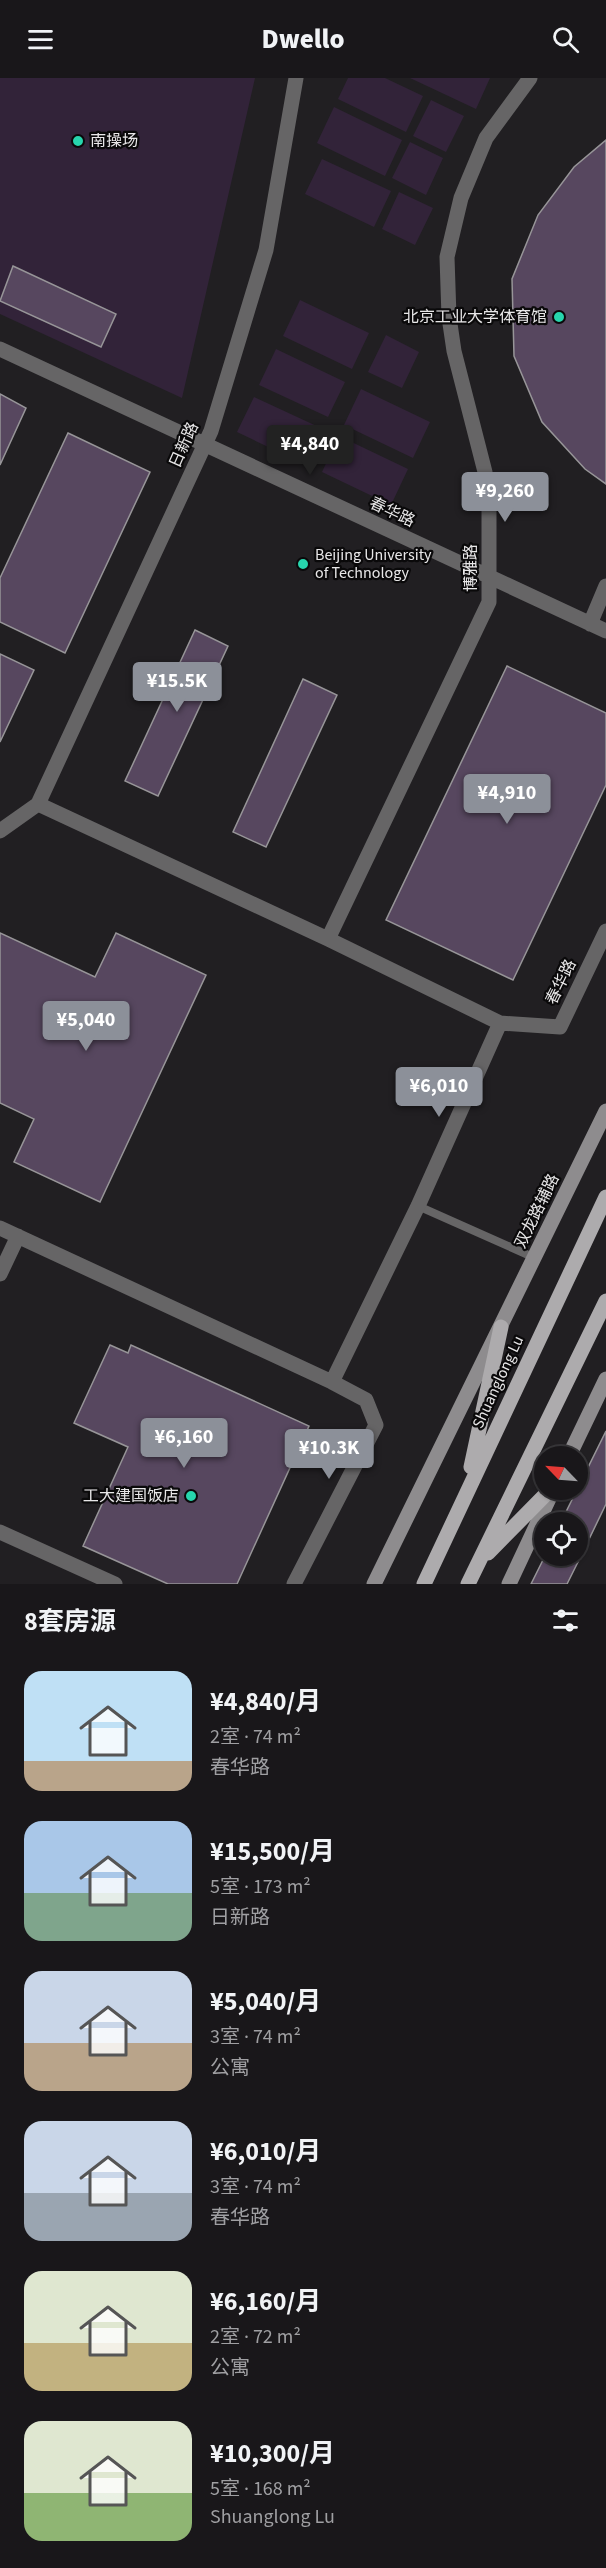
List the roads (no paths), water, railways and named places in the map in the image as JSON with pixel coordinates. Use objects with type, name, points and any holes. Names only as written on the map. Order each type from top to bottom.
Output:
[{"type":"main road","name":"双龙路辅路","points":[[501,1327],[606,1111]]},
{"type":"main road","name":"Shuanglong Lu","points":[[424,1584],[606,1197]]},
{"type":"main road","points":[[468,1584],[606,1301]]},
{"type":"main road","name":"Shuanglong Lu","points":[[374,1584],[501,1327]]},
{"type":"main road","points":[[466,1494],[501,1327]]},
{"type":"main road","points":[[574,1446],[606,1379]]},
{"type":"main road","points":[[477,1564],[542,1500]]},
{"type":"main road","points":[[509,1584],[547,1500]]},
{"type":"street","name":"日新路","points":[[38,804],[204,445],[266,250],[296,78]]},
{"type":"street","name":"博雅路","points":[[328,939],[489,603],[489,509],[485,472],[454,351],[449,317],[447,257],[461,198],[482,148],[502,114],[530,78]]},
{"type":"street","name":"春华路","points":[[0,349],[606,631]]},
{"type":"street","points":[[590,624],[606,586]]},
{"type":"street","points":[[0,831],[38,804],[328,939],[500,1023],[418,1206],[332,1382]]},
{"type":"street","name":"春华路","points":[[500,1023],[560,1028],[606,931]]},
{"type":"street","points":[[0,1228],[332,1382],[366,1400],[375,1425],[294,1584]]},
{"type":"street","points":[[0,1274],[18,1236]]},
{"type":"street","points":[[0,1532],[116,1584]]},
{"type":"lane","points":[[418,1206],[535,1258]]},
{"type":"place","name":"南操场","points":[[78,141]]},
{"type":"place","name":"北京工业大学体育馆","points":[[559,317]]},
{"type":"place","name":"Beijing University of Technology","points":[[303,564]]},
{"type":"place","name":"工大建国饭店","points":[[191,1496]]}]
